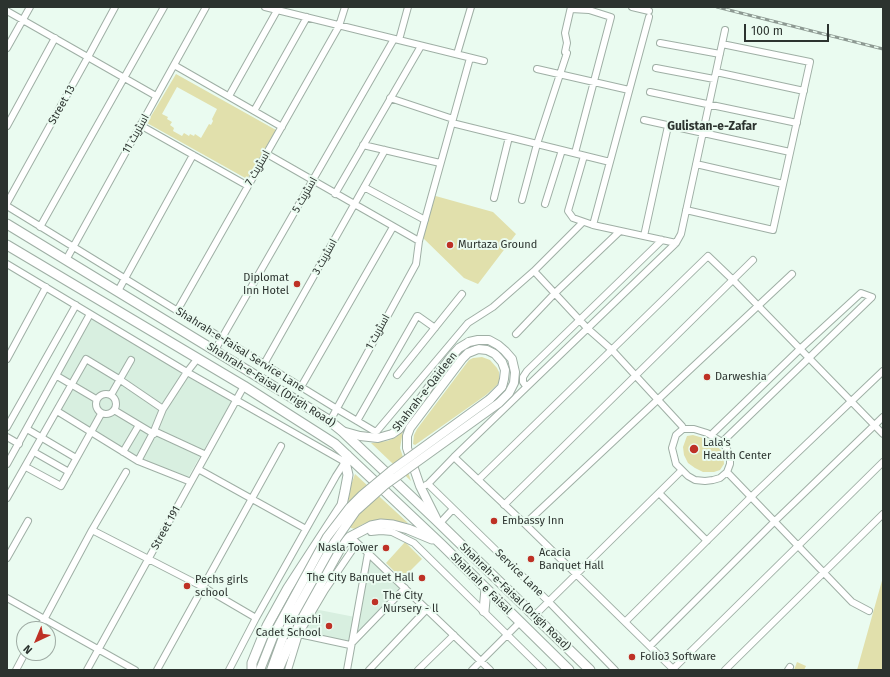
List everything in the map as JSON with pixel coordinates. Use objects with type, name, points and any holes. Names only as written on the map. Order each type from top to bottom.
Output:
[{"type":"highway","name":"Shahrah-e-Faisal (Drigh Road)","points":[[7,224],[330,421],[438,521],[590,670]]},
{"type":"highway","name":"Shahrah-e-Faisal (Drigh Road)","points":[[7,245],[198,358],[335,444],[346,459],[442,545]]},
{"type":"highway","points":[[252,670],[255,657],[267,626],[288,588],[342,505],[348,475],[346,459]]},
{"type":"highway","points":[[332,520],[344,522],[354,540]]},
{"type":"highway","points":[[278,670],[298,624],[342,545],[354,540],[371,526],[381,524],[393,525],[421,534],[442,545]]},
{"type":"highway","name":"Shahrah e Faisal","points":[[442,545],[520,622]]},
{"type":"highway","points":[[484,611],[486,589]]},
{"type":"highway","name":"Shahrah-e-Faisal (Drigh Road)","points":[[520,622],[569,670]]},
{"type":"main road","name":"Shahrah-e-Qaideen","points":[[271,670],[283,637],[294,614],[332,544],[353,516],[385,485],[499,403],[509,393],[514,383],[515,372],[512,359],[502,348],[489,340],[469,342],[459,348],[450,358],[398,429],[392,434],[378,438],[360,436],[342,431]]},
{"type":"main road","name":"Shahrah-e-Qaideen","points":[[260,670],[275,632],[327,537],[350,507],[392,470],[497,393],[502,387],[505,370],[502,362],[495,354],[487,350],[478,349],[468,353],[462,359],[410,428],[407,436],[406,448],[424,485],[438,521]]},
{"type":"street","points":[[7,48],[30,7]]},
{"type":"street","name":"Street 13","points":[[7,205],[115,7]]},
{"type":"street","points":[[40,227],[164,7]]},
{"type":"street","name":"اسٹریٹ 11","points":[[66,260],[206,7]]},
{"type":"street","points":[[265,7],[279,9],[339,26],[484,61]]},
{"type":"street","name":"اسٹریٹ 7","points":[[177,311],[339,26],[344,7]]},
{"type":"street","name":"اسٹریٹ 5","points":[[215,350],[397,40],[408,7]]},
{"type":"street","points":[[457,54],[471,7]]},
{"type":"street","points":[[593,225],[649,14],[632,7]]},
{"type":"street","points":[[522,200],[537,144],[567,53],[565,52],[567,43],[565,33],[571,8],[589,10],[611,16],[575,153]]},
{"type":"street","points":[[228,96],[279,9]]},
{"type":"street","points":[[7,11],[156,96]]},
{"type":"street","points":[[254,111],[307,17]]},
{"type":"street","points":[[424,485],[676,243],[681,234],[725,30]]},
{"type":"street","points":[[7,126],[55,38]]},
{"type":"street","points":[[660,43],[720,54]]},
{"type":"street","points":[[686,210],[773,230],[804,91],[810,62],[722,44]]},
{"type":"street","points":[[335,194],[421,46]]},
{"type":"street","name":"اسٹریٹ 1","points":[[330,421],[416,264],[424,220],[470,58]]},
{"type":"street","points":[[174,65],[282,127]]},
{"type":"street","points":[[537,68],[629,90]]},
{"type":"street","points":[[656,68],[714,80]]},
{"type":"street","points":[[716,72],[804,91]]},
{"type":"street","points":[[650,92],[797,122]]},
{"type":"street","points":[[390,98],[452,121],[509,138],[610,162]]},
{"type":"street","points":[[644,120],[790,152]]},
{"type":"street","points":[[140,125],[248,186]]},
{"type":"street","points":[[644,236],[668,126]]},
{"type":"street","points":[[494,198],[509,138]]},
{"type":"street","points":[[363,145],[440,163]]},
{"type":"street","name":"اسٹریٹ 3","points":[[264,364],[385,150]]},
{"type":"street","points":[[545,204],[562,150]]},
{"type":"street","points":[[267,154],[419,241]]},
{"type":"street","points":[[118,291],[193,155]]},
{"type":"street","points":[[584,156],[568,210],[573,218],[593,225],[676,243]]},
{"type":"street","points":[[696,164],[783,184]]},
{"type":"street","points":[[364,187],[424,220]]},
{"type":"street","name":"Shahrah-e-Faisal Service Lane","points":[[7,205],[124,279],[337,409],[377,431],[468,323],[493,307],[534,271]]},
{"type":"street","points":[[583,222],[534,271],[587,328],[612,350],[683,429]]},
{"type":"street","points":[[301,387],[393,227]]},
{"type":"street","points":[[516,334],[555,293],[620,231]]},
{"type":"street","points":[[526,386],[523,382],[523,377],[527,371],[662,240]]},
{"type":"street","points":[[478,480],[708,256],[759,306],[883,434]]},
{"type":"street","points":[[504,505],[753,260]]},
{"type":"street","points":[[7,264],[187,372],[346,459],[256,618],[230,670]]},
{"type":"street","points":[[524,524],[792,274]]},
{"type":"street","points":[[7,359],[46,287]]},
{"type":"street","points":[[711,435],[800,349],[861,293],[872,297],[722,442]]},
{"type":"street","points":[[397,375],[462,294]]},
{"type":"street","points":[[7,427],[76,306]]},
{"type":"street","points":[[7,464],[90,314]]},
{"type":"street","points":[[357,421],[417,316],[435,328]]},
{"type":"street","points":[[138,461],[154,432],[163,409],[198,358]]},
{"type":"street","points":[[7,498],[26,467],[86,359],[120,379],[163,409]]},
{"type":"street","points":[[111,395],[131,360]]},
{"type":"street","points":[[625,622],[751,497],[883,371]]},
{"type":"street","points":[[57,376],[96,399]]},
{"type":"street","name":"Street 191","points":[[87,670],[244,386]]},
{"type":"street","points":[[96,399],[103,394],[111,395],[115,400],[116,406],[114,410],[111,413],[101,414]]},
{"type":"street","points":[[96,399],[96,406],[101,414]]},
{"type":"street","points":[[114,410],[154,432],[206,455]]},
{"type":"street","points":[[57,411],[138,461],[191,482]]},
{"type":"street","points":[[26,467],[61,486],[90,431],[101,414]]},
{"type":"street","points":[[650,646],[775,521],[883,417]]},
{"type":"street","points":[[123,452],[139,424]]},
{"type":"street","points":[[27,429],[76,458]]},
{"type":"street","points":[[683,429],[694,429],[711,435],[722,442],[728,449],[730,457],[730,464],[727,472],[720,478],[705,481],[695,480],[688,476],[676,464],[672,448],[676,435],[683,429]]},
{"type":"street","points":[[7,437],[18,444]]},
{"type":"street","points":[[157,670],[281,446]]},
{"type":"street","points":[[34,452],[69,472]]},
{"type":"street","points":[[454,457],[673,670],[883,462]]},
{"type":"street","points":[[198,469],[306,529]]},
{"type":"street","points":[[534,616],[682,470]]},
{"type":"street","points":[[45,619],[92,530],[126,472]]},
{"type":"street","points":[[727,472],[852,602],[869,611]]},
{"type":"street","name":"Service Lane","points":[[424,485],[453,509],[549,602],[615,670]]},
{"type":"street","points":[[659,493],[706,541]]},
{"type":"street","points":[[438,521],[453,509]]},
{"type":"street","points":[[725,670],[883,514]]},
{"type":"street","points":[[7,558],[28,521]]},
{"type":"street","points":[[92,530],[203,587],[256,618]]},
{"type":"street","points":[[372,532],[392,532],[414,543],[544,670]]},
{"type":"street","points":[[288,670],[299,634],[354,540],[490,670]]},
{"type":"street","points":[[347,670],[350,645],[368,553]]},
{"type":"street","points":[[350,645],[405,588]]},
{"type":"street","points":[[7,598],[135,670]]},
{"type":"street","points":[[369,670],[427,609]]},
{"type":"street","points":[[472,670],[520,622]]},
{"type":"street","points":[[299,634],[350,645]]},
{"type":"street","points":[[418,670],[454,635]]},
{"type":"street","points":[[16,670],[21,661]]},
{"type":"shaded area","points":[[88,312],[184,375],[232,401],[187,479],[136,459],[55,409],[69,383],[55,374]]},
{"type":"shaded area","name":"The City Nursery - ll","points":[[368,553],[405,588],[350,645],[299,634],[314,609],[355,617]]},
{"type":"green space","points":[[176,74],[276,130],[247,179],[147,123]],"holes":[[[177,87],[217,109],[211,125],[209,124],[201,138],[195,134],[194,136],[190,134],[189,136],[184,133],[182,136],[173,131],[174,128],[170,125],[172,122],[167,119],[168,117],[162,114]]]},
{"type":"green space","points":[[432,195],[493,212],[516,234],[478,284],[464,278],[420,235]]},
{"type":"green space","points":[[482,357],[490,360],[497,368],[499,372],[499,383],[486,395],[415,445],[413,444],[414,435],[417,429],[469,360]]},
{"type":"green space","points":[[403,431],[400,448],[411,481],[371,443],[387,441],[395,438]]},
{"type":"green space","points":[[693,435],[710,440],[723,452],[724,464],[720,470],[714,472],[703,472],[688,463],[684,455],[683,447],[687,436]]},
{"type":"green space","points":[[355,474],[408,523],[383,520],[363,524],[355,529],[351,528],[346,519],[350,488]]},
{"type":"green space","points":[[405,542],[422,559],[402,579],[386,563]]},
{"type":"green space","points":[[883,577],[883,670],[857,670]]},
{"type":"green space","points":[[797,662],[806,666],[804,670],[794,670]]},
{"type":"railway","points":[[717,7],[883,49]]},
{"type":"place","name":"Murtaza Ground","points":[[450,245]]},
{"type":"place","name":"Diplomat Inn Hotel","points":[[297,284]]},
{"type":"place","name":"Darweshia","points":[[707,377]]},
{"type":"place","name":"Lala's Health Center","points":[[694,449]]},
{"type":"place","name":"Embassy Inn","points":[[494,521]]},
{"type":"place","name":"Nasla Tower","points":[[386,548]]},
{"type":"place","name":"Acacia Banquet Hall","points":[[531,559]]},
{"type":"place","name":"The City Banquet Hall","points":[[422,578]]},
{"type":"place","name":"Pechs girls school","points":[[187,586]]},
{"type":"place","name":"The City Nursery - ll","points":[[375,602]]},
{"type":"place","name":"Karachi Cadet School","points":[[329,626]]},
{"type":"place","name":"Folio3 Software","points":[[632,657]]},
{"type":"district","name":"Gulistan-e-Zafar","points":[[712,127]]}]
